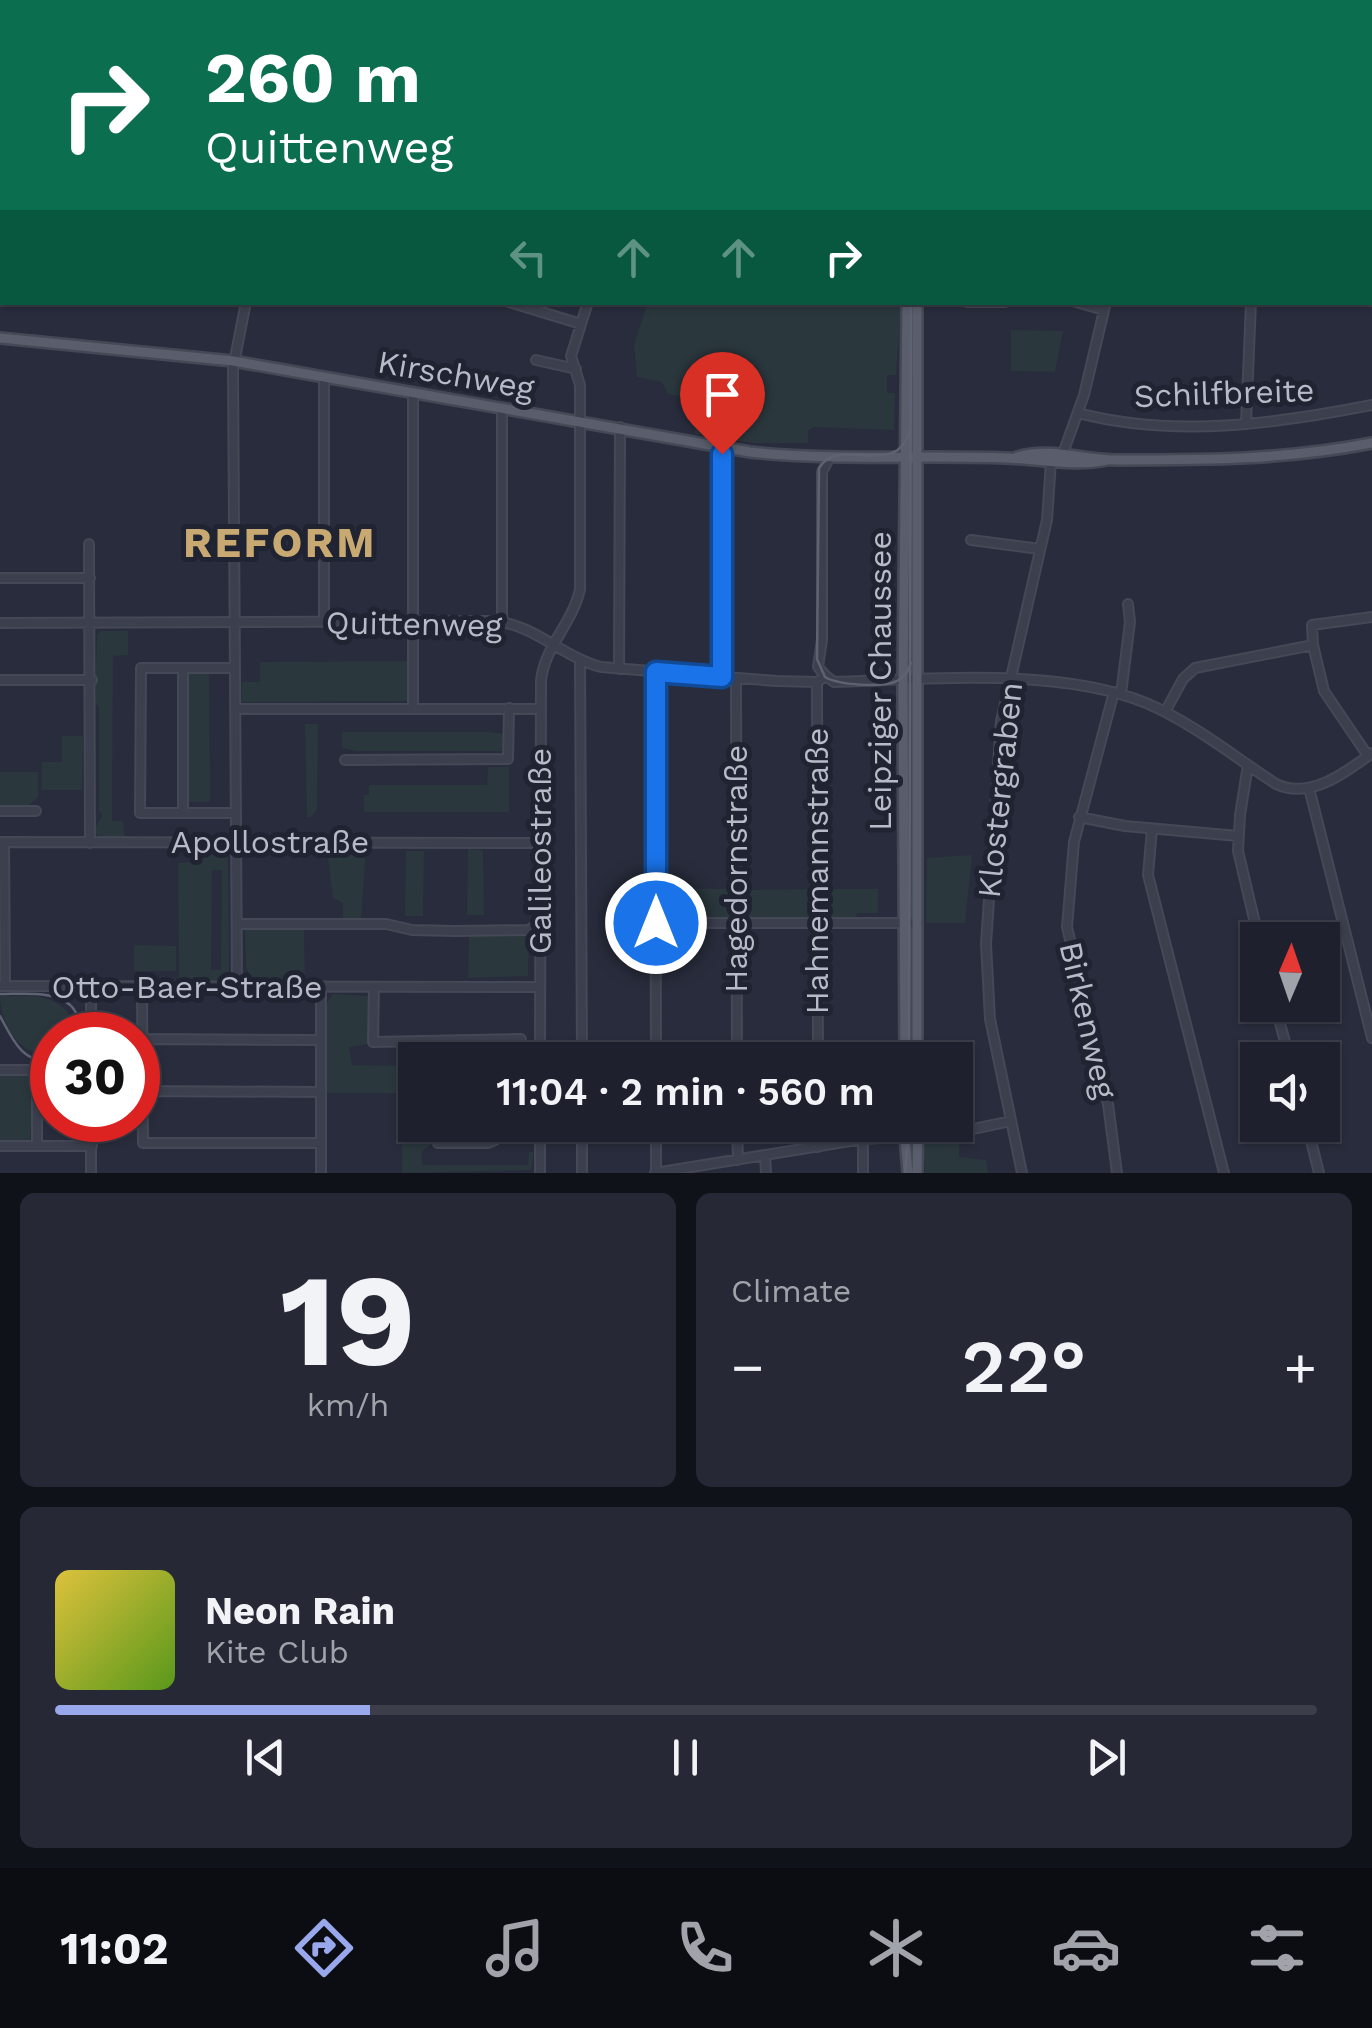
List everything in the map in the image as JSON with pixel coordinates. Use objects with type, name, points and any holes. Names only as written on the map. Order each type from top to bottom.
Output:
[{"type":"main road","name":"Leipziger Chaussee","points":[[905,1042],[907,305]]},
{"type":"main road","name":"Leipziger Chaussee","points":[[917,305],[917,1042]]},
{"type":"main road","name":"Kirschweg","points":[[0,338],[233,361],[722,447],[830,457],[904,456]]},
{"type":"main road","name":"Schilfbreite","points":[[1012,458],[1027,454],[1107,460],[1271,459],[1372,444]]},
{"type":"main road","name":"Schilfbreite","points":[[904,456],[1050,461],[1062,458]]},
{"type":"main road","points":[[905,1142],[908,1173]]},
{"type":"main road","points":[[917,1173],[918,1142]]},
{"type":"street","points":[[237,986],[233,361],[245,305]]},
{"type":"street","points":[[519,305],[581,324]]},
{"type":"street","name":"Galileostraße","points":[[540,1042],[542,672],[579,594],[580,379],[571,356],[587,305]]},
{"type":"street","points":[[1246,423],[1251,305]]},
{"type":"street","points":[[1062,458],[1078,413],[1105,306]]},
{"type":"street","points":[[536,360],[576,369]]},
{"type":"street","points":[[324,378],[324,622]]},
{"type":"street","points":[[413,394],[413,708]]},
{"type":"street","name":"Schilfbreite","points":[[1078,413],[1162,427],[1276,422],[1372,405]]},
{"type":"street","points":[[502,410],[502,622]]},
{"type":"street","points":[[619,669],[620,427]]},
{"type":"street","points":[[722,447],[722,677]]},
{"type":"street","points":[[830,457],[822,472],[822,640],[818,667],[834,682],[1010,680],[1118,693],[1165,712],[1284,787],[1309,788],[1370,754],[1324,691],[1312,626],[1372,617]]},
{"type":"street","name":"Klostergraben","points":[[1022,1173],[990,1018],[985,965],[1001,724],[1050,500],[1050,461]]},
{"type":"street","points":[[970,540],[1040,549]]},
{"type":"street","points":[[89,544],[90,842]]},
{"type":"street","points":[[0,578],[90,578]]},
{"type":"street","name":"Birkenweg","points":[[1118,1173],[1108,1104],[1067,931],[1070,868],[1080,817],[1118,693],[1130,622],[1128,604]]},
{"type":"street","name":"Quittenweg","points":[[0,624],[502,622],[528,630],[580,660],[619,669],[817,682]]},
{"type":"street","points":[[1165,712],[1183,679],[1195,668],[1313,644]]},
{"type":"street","points":[[580,660],[582,1042]]},
{"type":"street","points":[[235,668],[140,668],[140,813],[235,813]]},
{"type":"street","points":[[183,813],[184,668]]},
{"type":"street","points":[[656,672],[656,1042]]},
{"type":"street","points":[[817,682],[826,676]]},
{"type":"street","name":"Hagedornstraße","points":[[736,678],[737,1042]]},
{"type":"street","points":[[0,680],[92,680]]},
{"type":"street","name":"Hahnemannstraße","points":[[817,682],[818,1042]]},
{"type":"street","points":[[345,760],[508,759],[509,708]]},
{"type":"street","points":[[236,710],[540,709]]},
{"type":"street","points":[[1248,766],[1238,836],[1255,922]]},
{"type":"street","points":[[1309,788],[1372,1038]]},
{"type":"street","points":[[0,810],[36,810]]},
{"type":"street","points":[[1080,817],[1152,829],[1238,836]]},
{"type":"street","points":[[1152,829],[1148,875],[1224,1173]]},
{"type":"street","points":[[2,842],[2,986]]},
{"type":"street","name":"Apollostraße","points":[[2,842],[540,842]]},
{"type":"street","points":[[656,923],[918,922]]},
{"type":"street","points":[[237,924],[386,924],[412,930],[467,931],[529,930],[539,923]]},
{"type":"street","name":"Otto-Baer-Straße","points":[[2,986],[540,987]]},
{"type":"street","points":[[321,986],[321,1173]]},
{"type":"street","points":[[142,987],[142,1012]]},
{"type":"street","points":[[374,987],[373,1042],[521,1039]]},
{"type":"street","points":[[90,988],[91,1012]]},
{"type":"street","points":[[160,1040],[321,1040]]},
{"type":"street","points":[[0,1070],[28,1070],[37,1075],[37,1146]]},
{"type":"street","points":[[160,1091],[321,1092]]},
{"type":"street","points":[[973,1129],[1010,1121]]},
{"type":"street","points":[[91,1173],[92,1142]]},
{"type":"street","points":[[143,1142],[321,1144]]},
{"type":"street","points":[[540,1142],[540,1173]]},
{"type":"street","points":[[582,1142],[582,1173]]},
{"type":"street","points":[[656,1142],[656,1173],[848,1142]]},
{"type":"street","points":[[737,1142],[738,1160]]},
{"type":"street","points":[[863,1142],[863,1173]]},
{"type":"street","points":[[1311,1142],[1319,1173]]},
{"type":"street","points":[[0,1146],[92,1146]]},
{"type":"street","points":[[765,1156],[766,1173]]},
{"type":"shaded area","points":[[647,305],[901,305],[896,375],[887,375],[887,393],[895,393],[894,430],[814,427],[808,431],[808,443],[754,443],[694,434],[702,400],[668,394],[662,382],[637,377],[634,344]]},
{"type":"shaded area","points":[[1011,330],[1063,331],[1055,372],[1011,371]]},
{"type":"shaded area","points":[[100,631],[128,631],[128,655],[113,656],[112,821],[123,821],[125,837],[98,837],[96,830],[102,814],[99,707],[95,703]]},
{"type":"shaded area","points":[[407,661],[408,701],[242,702],[242,682],[260,682],[260,662]]},
{"type":"shaded area","points":[[188,672],[209,672],[210,802],[187,802]]},
{"type":"shaded area","points":[[305,724],[318,724],[317,810],[311,817],[307,817]]},
{"type":"shaded area","points":[[342,732],[490,732],[504,734],[504,751],[356,751],[342,748]]},
{"type":"shaded area","points":[[62,736],[83,736],[82,790],[41,790],[42,762],[62,762]]},
{"type":"shaded area","points":[[488,767],[509,767],[509,812],[364,812],[364,795],[369,795],[369,785],[487,785]]},
{"type":"shaded area","points":[[0,772],[38,772],[38,797],[28,806],[0,805]]},
{"type":"shaded area","points":[[327,848],[366,849],[361,918],[343,918],[343,903],[333,898]]},
{"type":"shaded area","points":[[194,849],[221,849],[228,855],[229,974],[223,980],[179,981],[178,863],[193,862]],"holes":[[[212,870],[222,870],[221,970],[211,970]]]},
{"type":"shaded area","points":[[468,849],[483,850],[484,915],[467,915]]},
{"type":"shaded area","points":[[406,851],[424,851],[423,916],[405,916]]},
{"type":"shaded area","points":[[972,855],[965,923],[926,923],[927,858]]},
{"type":"shaded area","points":[[659,888],[734,889],[733,916],[663,918],[659,916]]},
{"type":"shaded area","points":[[812,889],[810,918],[743,918],[740,890]]},
{"type":"shaded area","points":[[821,889],[878,889],[878,913],[824,918]]},
{"type":"shaded area","points":[[245,927],[304,930],[305,980],[253,980],[246,969]]},
{"type":"shaded area","points":[[469,935],[529,935],[528,976],[468,978]]},
{"type":"shaded area","points":[[134,945],[176,946],[176,971],[134,971]]},
{"type":"shaded area","points":[[333,994],[368,996],[368,1044],[349,1047],[352,1065],[398,1066],[398,1093],[326,1093],[327,1003]]},
{"type":"shaded area","points":[[0,996],[38,997],[56,1002],[67,1012],[30,1012],[30,1051],[8,1028]]},
{"type":"shaded area","points":[[0,1072],[25,1072],[30,1075],[30,1140],[0,1141]]},
{"type":"shaded area","points":[[402,1142],[430,1142],[422,1151],[422,1165],[528,1165],[529,1152],[534,1152],[531,1170],[402,1173]]},
{"type":"shaded area","points":[[925,1142],[959,1142],[959,1157],[986,1160],[988,1173],[925,1173]]},
{"type":"tram line","points":[[909,1042],[911,305]]},
{"type":"tram line","points":[[910,429],[904,444],[894,452],[840,455],[819,468],[817,659],[825,677],[860,685],[897,681],[911,663]]},
{"type":"tram line","points":[[0,994],[53,996],[65,1001],[75,1012]]},
{"type":"tram line","points":[[0,1016],[14,1041],[30,1056]]},
{"type":"tram line","points":[[905,1173],[908,1142]]},
{"type":"district","name":"REFORM","points":[[280,542]]},
{"type":"route","points":[[656,923],[656,672],[722,677],[722,454]]}]
